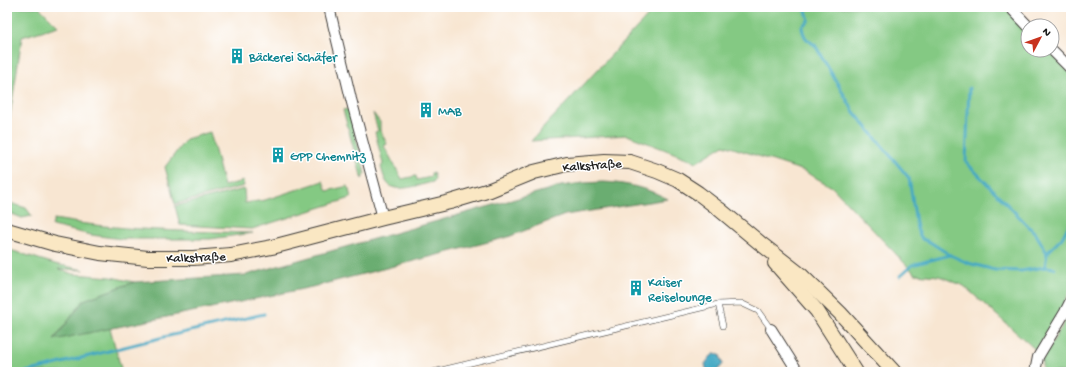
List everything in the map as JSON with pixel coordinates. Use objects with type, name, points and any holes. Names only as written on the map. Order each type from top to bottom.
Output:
[{"type":"main road","name":"Kalkstraße","points":[[7,230],[55,244],[100,253],[148,258],[193,258],[231,255],[272,247],[450,202],[490,190],[534,172],[567,164],[604,161],[630,162],[678,180],[698,193],[801,275],[840,313],[894,372]]},
{"type":"main road","name":"Kalkstraße","points":[[760,243],[817,311],[856,372]]},
{"type":"street","points":[[329,7],[352,104],[383,218]]},
{"type":"street","points":[[1010,7],[1020,18]]},
{"type":"street","points":[[1060,58],[1071,69]]},
{"type":"street","points":[[1035,372],[1038,357],[1071,300]]},
{"type":"street","points":[[771,329],[798,372]]},
{"type":"lane","points":[[433,372],[718,304],[741,303],[758,311],[771,329]]},
{"type":"lane","points":[[718,304],[723,326]]},
{"type":"green space","points":[[7,7],[39,7],[58,26],[22,37],[7,136]]},
{"type":"green space","points":[[656,7],[1004,7],[1020,23],[1020,58],[1055,58],[1071,74],[1071,288],[1061,310],[1037,351],[964,286],[939,276],[915,274],[832,187],[804,171],[724,145],[697,162],[627,135],[531,141]]},
{"type":"green space","points":[[346,109],[349,111],[365,173],[362,179],[343,110]]},
{"type":"green space","points":[[373,113],[380,122],[380,130],[387,144],[384,146],[402,179],[416,176],[417,180],[431,177],[431,173],[433,172],[435,179],[433,182],[404,188],[393,187],[387,183],[381,167],[383,164],[375,132],[378,131]]},
{"type":"green space","points":[[210,132],[224,186],[243,181],[244,186],[175,204],[165,167],[186,139]]},
{"type":"green space","points":[[323,181],[327,191],[348,186],[351,198],[252,229],[180,225],[175,206],[244,189],[245,203],[265,200]]},
{"type":"green space","points":[[603,182],[636,187],[668,199],[565,215],[508,237],[312,287],[54,340],[84,300],[134,282],[246,275],[561,186]]},
{"type":"green space","points":[[7,202],[26,208],[32,216],[22,218],[7,212]]},
{"type":"green space","points":[[54,219],[128,228],[253,233],[210,239],[122,239],[91,235],[52,226]]},
{"type":"green space","points":[[7,249],[55,264],[84,270],[58,269],[73,274],[111,277],[134,282],[84,300],[54,339],[110,328],[122,372],[7,372]]},
{"type":"green space","points":[[1071,311],[1071,372],[1042,372],[1042,360]]},
{"type":"water","points":[[715,353],[720,355],[723,364],[716,371],[707,372],[705,364]]},
{"type":"waterway","points":[[802,7],[806,11],[809,20],[802,26],[806,37],[815,45],[854,112],[909,178],[917,229],[922,239],[930,242],[950,255],[968,263],[995,270],[1021,271],[1045,267],[1055,268]]},
{"type":"waterway","points":[[969,88],[966,162],[1036,234],[1047,253],[1045,267]]},
{"type":"waterway","points":[[1047,253],[1062,238],[1071,221]]},
{"type":"waterway","points":[[900,276],[912,265],[950,255]]},
{"type":"waterway","points":[[26,372],[164,337],[264,314]]},
{"type":"place","name":"Bäckerei Schäfer","points":[[237,56]]},
{"type":"place","name":"MAB","points":[[426,110]]},
{"type":"place","name":"GPP Chemnitz","points":[[278,155]]},
{"type":"place","name":"Kaiser Reiselounge","points":[[636,288]]}]
